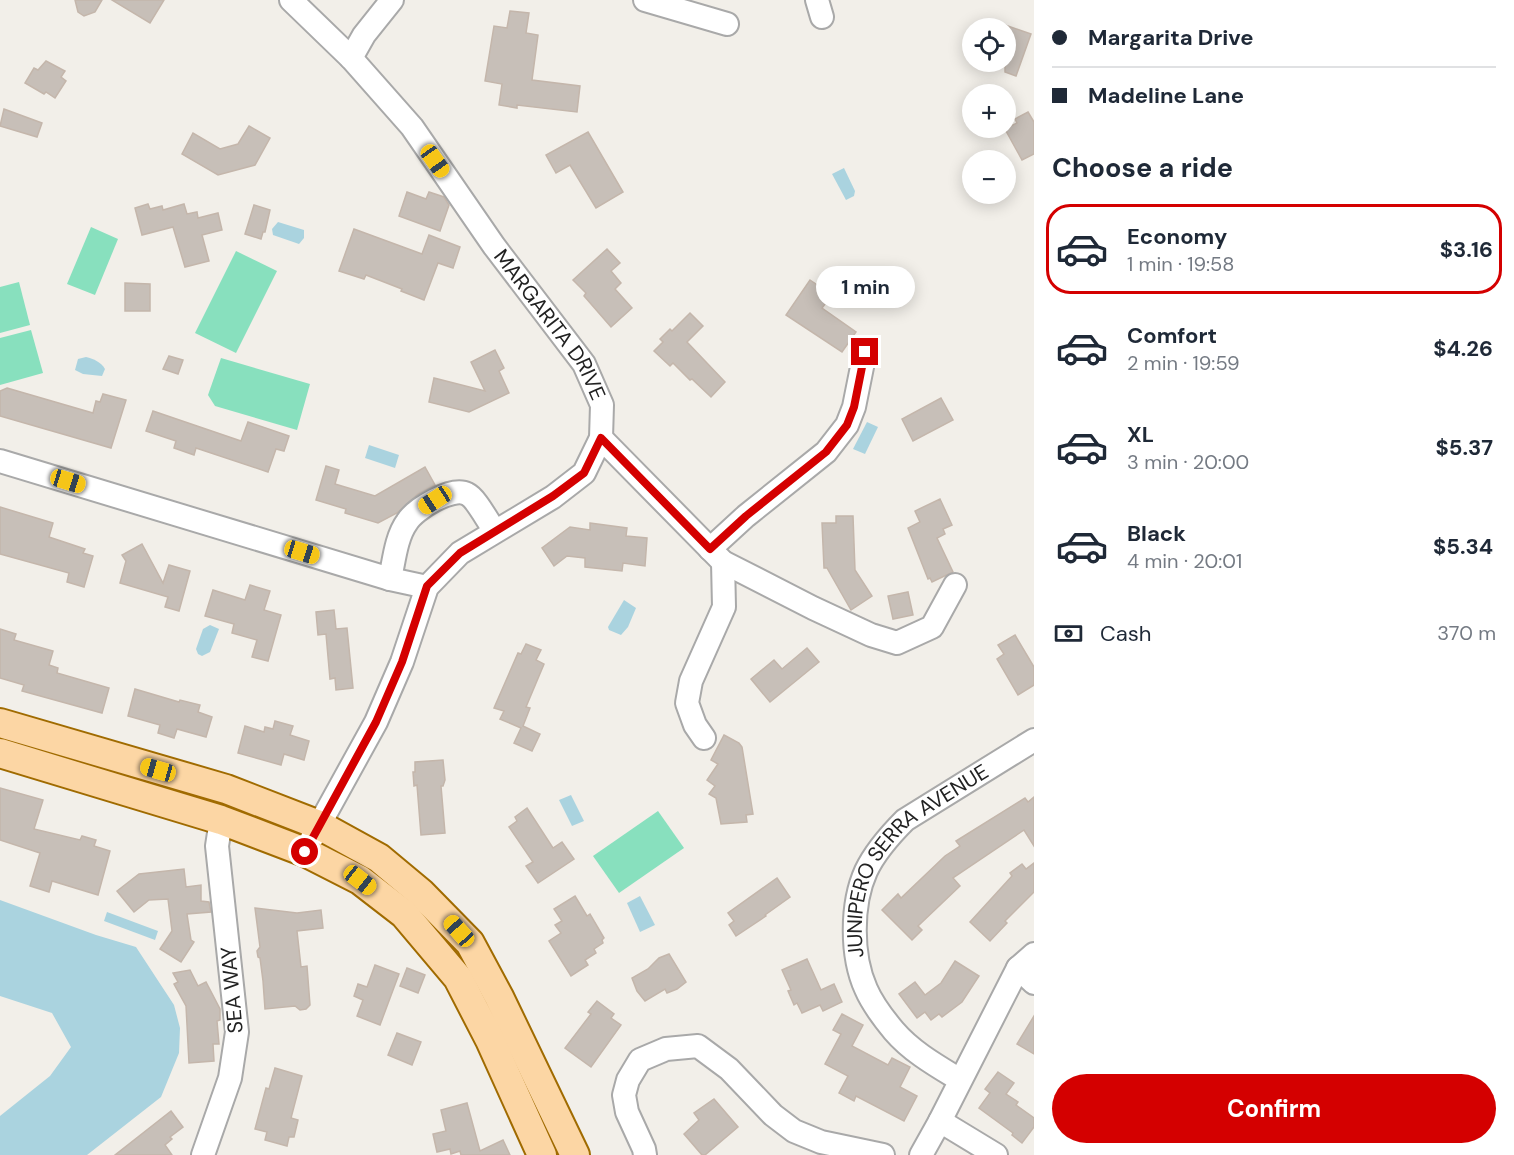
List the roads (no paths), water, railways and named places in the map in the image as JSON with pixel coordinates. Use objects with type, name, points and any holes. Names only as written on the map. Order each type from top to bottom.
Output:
[{"type":"main road","points":[[0,723],[226,789],[319,825],[379,858],[421,893],[470,943],[500,997],[575,1155]]},
{"type":"main road","points":[[0,753],[221,820],[305,852],[360,880],[404,915],[458,978],[490,1040],[542,1155]]},
{"type":"street","name":"MARGARITA DRIVE","points":[[291,0],[351,58],[412,127],[494,246],[584,364],[602,405],[601,438],[584,473],[553,496],[460,553],[427,586],[402,662],[376,722],[305,852]]},
{"type":"street","points":[[351,58],[364,35],[392,0]]},
{"type":"street","points":[[645,0],[727,24]]},
{"type":"street","points":[[704,738],[695,725],[687,703],[691,681],[724,607],[717,555],[746,516],[826,452],[847,425],[854,407],[865,352]]},
{"type":"street","points":[[601,438],[717,555],[813,608],[872,635],[897,643],[932,627],[955,585]]},
{"type":"street","points":[[0,461],[390,579],[427,586]]},
{"type":"street","points":[[390,579],[408,520],[446,494],[467,493],[473,498],[495,531]]},
{"type":"street","name":"JUNIPERO SERRA AVENUE","points":[[960,1080],[919,1054],[894,1031],[866,989],[857,951],[855,912],[866,872],[886,839],[905,820],[1034,740]]},
{"type":"street","name":"SEA WAY","points":[[203,1155],[228,1085],[236,1049],[236,1015],[217,846],[221,820]]},
{"type":"street","points":[[921,1155],[960,1080],[1029,969]]},
{"type":"street","points":[[645,1155],[627,1112],[624,1095],[628,1080],[640,1060],[666,1049],[698,1046],[729,1069],[773,1115],[794,1131],[821,1142],[883,1155]]},
{"type":"street","points":[[940,1121],[996,1155]]},
{"type":"water","points":[[844,168],[855,191],[854,196],[846,200],[832,174]]},
{"type":"water","points":[[278,222],[304,230],[304,238],[299,244],[273,235],[272,229]]},
{"type":"water","points":[[86,357],[97,361],[105,369],[102,376],[83,374],[75,370],[78,359]]},
{"type":"water","points":[[867,422],[878,427],[865,454],[853,449]]},
{"type":"water","points":[[369,445],[399,455],[395,468],[365,458]]},
{"type":"water","points":[[624,600],[636,608],[628,627],[621,635],[609,630],[608,627]]},
{"type":"water","points":[[210,625],[219,629],[210,652],[202,656],[196,649],[203,629]]},
{"type":"water","points":[[571,795],[584,821],[572,826],[559,800]]},
{"type":"water","points":[[640,896],[655,925],[640,932],[627,903]]},
{"type":"water","points":[[0,900],[136,947],[174,1005],[180,1028],[179,1053],[161,1097],[87,1155],[0,1155],[0,1116],[50,1076],[71,1047],[52,1013],[0,996]]},
{"type":"water","points":[[107,912],[158,931],[155,940],[104,921]]}]
